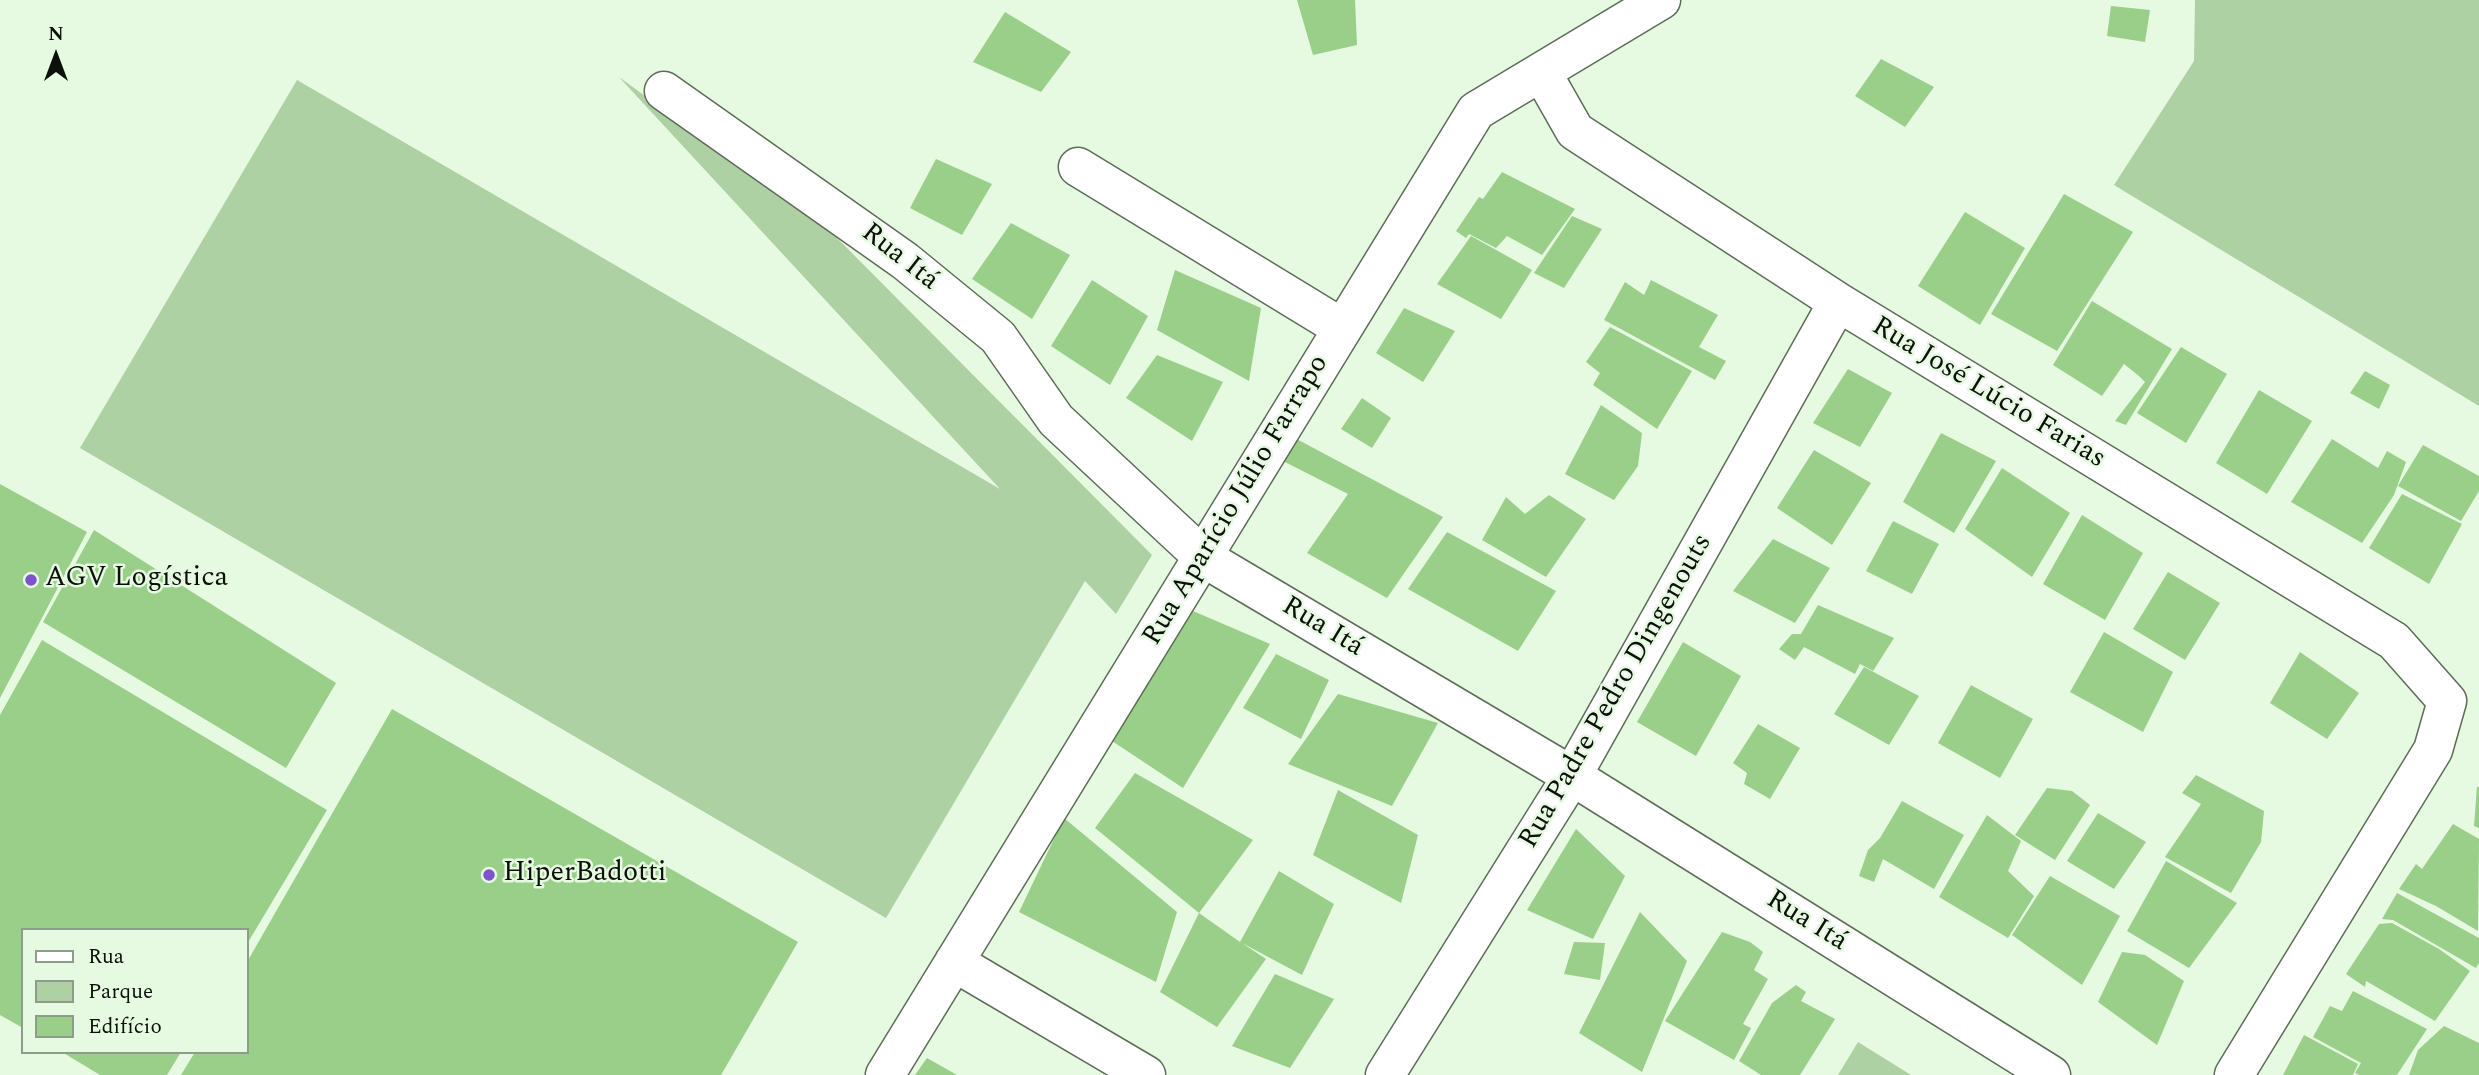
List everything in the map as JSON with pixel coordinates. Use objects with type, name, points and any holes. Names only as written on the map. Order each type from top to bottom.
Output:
[{"type":"street","name":"Rua Aparício Júlio Farrapo","points":[[885,1075],[1476,111],[1661,0]]},
{"type":"street","name":"Rua José Lúcio Farias","points":[[1542,73],[1575,131],[1838,302],[2394,641],[2447,701],[2433,750],[2234,1075]]},
{"type":"street","name":"Rua Itá","points":[[664,91],[871,236],[998,337],[1056,420],[1204,558],[1572,776],[2051,1075]]},
{"type":"street","points":[[1078,167],[1342,327]]},
{"type":"street","name":"Rua Padre Pedro Dingenouts","points":[[1385,1075],[1572,776],[1838,302]]},
{"type":"street","points":[[954,962],[1146,1075]]},
{"type":"green space","points":[[2195,0],[2479,0],[2479,406],[2114,185],[2194,61]]},
{"type":"green space","points":[[619,77],[830,231],[1152,555],[1116,614],[1085,581],[886,918],[80,448],[297,80],[1000,489]]},
{"type":"green space","points":[[1858,1042],[1911,1075],[1838,1075]]},
{"type":"building","points":[[1297,0],[1355,0],[1357,45],[1313,55]]},
{"type":"building","points":[[2111,6],[2150,10],[2145,42],[2107,36]]},
{"type":"building","points":[[1005,12],[1071,52],[1041,92],[973,62]]},
{"type":"building","points":[[1881,59],[1934,87],[1905,127],[1855,96]]},
{"type":"building","points":[[936,159],[992,184],[962,235],[910,208]]},
{"type":"building","points":[[1502,172],[1575,209],[1542,255],[1507,236],[1496,248],[1469,234],[1466,238],[1456,231],[1479,197],[1483,199]]},
{"type":"building","points":[[2064,194],[2133,232],[2057,351],[1991,314]]},
{"type":"building","points":[[1965,212],[2025,248],[1980,325],[1918,286]]},
{"type":"building","points":[[1572,216],[1602,229],[1564,288],[1534,273]]},
{"type":"building","points":[[1011,223],[1070,255],[1032,319],[972,279]]},
{"type":"building","points":[[1471,236],[1532,270],[1501,319],[1437,284]]},
{"type":"building","points":[[1175,270],[1261,308],[1249,381],[1157,330]]},
{"type":"building","points":[[1092,280],[1148,316],[1110,385],[1051,346]]},
{"type":"building","points":[[1651,280],[1718,315],[1699,347],[1726,361],[1715,380],[1604,320],[1625,282],[1644,295]]},
{"type":"building","points":[[2092,301],[2172,349],[2126,425],[2115,421],[2145,382],[2139,376],[2124,364],[2102,396],[2053,365]]},
{"type":"building","points":[[1404,308],[1455,331],[1423,382],[1376,353]]},
{"type":"building","points":[[1610,327],[1692,371],[1657,429],[1593,385],[1600,373],[1586,362]]},
{"type":"building","points":[[2181,347],[2227,374],[2186,443],[2137,413]]},
{"type":"building","points":[[1157,355],[1223,382],[1192,441],[1126,398]]},
{"type":"building","points":[[1848,369],[1892,393],[1860,447],[1813,423]]},
{"type":"building","points":[[2365,371],[2390,385],[2379,409],[2350,393]]},
{"type":"building","points":[[2259,390],[2312,421],[2267,494],[2216,463]]},
{"type":"building","points":[[1362,398],[1391,418],[1372,448],[1341,429]]},
{"type":"building","points":[[1601,405],[1642,433],[1638,466],[1614,500],[1565,474]]},
{"type":"building","points":[[1941,433],[1996,461],[1954,533],[1903,502]]},
{"type":"building","points":[[1291,436],[1443,517],[1387,598],[1307,553],[1348,494],[1277,458]]},
{"type":"building","points":[[2332,439],[2378,468],[2387,451],[2406,462],[2394,495],[2362,543],[2291,502]]},
{"type":"building","points":[[2423,445],[2479,476],[2479,491],[2461,521],[2398,486]]},
{"type":"building","points":[[1814,450],[1871,483],[1832,545],[1777,508]]},
{"type":"building","points":[[2002,468],[2070,513],[2032,577],[1965,529]]},
{"type":"building","name":"AGV Logística","points":[[0,484],[87,532],[0,698]]},
{"type":"building","points":[[2402,494],[2462,524],[2429,584],[2369,548]]},
{"type":"building","points":[[1549,495],[1586,519],[1546,577],[1482,540],[1506,497],[1525,514]]},
{"type":"building","points":[[2082,515],[2143,553],[2105,620],[2043,584]]},
{"type":"building","points":[[1893,521],[1939,544],[1912,594],[1866,571]]},
{"type":"building","points":[[94,530],[336,683],[286,768],[43,622]]},
{"type":"building","points":[[1447,532],[1556,591],[1518,651],[1408,589]]},
{"type":"building","points":[[1773,539],[1830,568],[1795,623],[1733,591]]},
{"type":"building","points":[[2168,572],[2220,603],[2185,660],[2133,629]]},
{"type":"building","points":[[1818,605],[1894,638],[1873,671],[1860,664],[1855,674],[1804,647],[1795,660],[1779,649],[1792,634],[1801,634]]},
{"type":"building","points":[[1193,611],[1270,644],[1183,788],[1112,741]]},
{"type":"building","points":[[2104,632],[2173,672],[2143,732],[2070,692]]},
{"type":"building","points":[[42,640],[327,810],[248,942],[248,928],[21,928],[21,1027],[0,1015],[0,715]]},
{"type":"building","points":[[1683,642],[1741,676],[1696,756],[1637,722]]},
{"type":"building","points":[[2300,652],[2359,693],[2327,739],[2270,703]]},
{"type":"building","points":[[1276,654],[1329,680],[1301,739],[1243,708]]},
{"type":"building","points":[[1864,667],[1919,696],[1889,745],[1834,714]]},
{"type":"building","points":[[1971,685],[2033,719],[2000,778],[1938,743]]},
{"type":"building","points":[[1338,694],[1438,723],[1392,806],[1288,764]]},
{"type":"building","name":"HiperBadotti","points":[[392,709],[798,942],[721,1075],[181,1075],[194,1054],[248,1054],[248,960]]},
{"type":"building","points":[[1758,724],[1800,748],[1770,799],[1744,784],[1747,773],[1733,763]]},
{"type":"building","points":[[1135,773],[1253,840],[1199,913],[1095,828]]},
{"type":"building","points":[[2196,775],[2264,811],[2261,842],[2231,893],[2165,857],[2201,804],[2182,793]]},
{"type":"building","points":[[2479,787],[2479,828],[2474,826]]},
{"type":"building","points":[[2047,788],[2072,791],[2090,805],[2055,860],[2015,835]]},
{"type":"building","points":[[1338,790],[1418,835],[1401,903],[1313,855]]},
{"type":"building","points":[[1902,801],[1964,835],[1934,889],[1883,859],[1874,882],[1859,876],[1868,850],[1880,838]]},
{"type":"building","points":[[2098,813],[2146,842],[2114,889],[2067,861]]},
{"type":"building","points":[[1987,815],[2021,841],[2008,871],[2034,896],[2008,938],[1939,897]]},
{"type":"building","points":[[1064,818],[1177,912],[1156,982],[1019,912]]},
{"type":"building","points":[[2453,824],[2479,839],[2478,931],[2436,906],[2399,889],[2416,864],[2422,869]]},
{"type":"building","points":[[1576,829],[1625,876],[1593,939],[1527,910]]},
{"type":"building","points":[[2166,861],[2237,903],[2189,968],[2127,931]]},
{"type":"building","points":[[1279,871],[1334,904],[1302,975],[1242,943],[1266,959],[1217,1027],[1160,992],[1199,913],[1240,942]]},
{"type":"building","points":[[2050,876],[2120,916],[2082,985],[2012,935]]},
{"type":"building","points":[[2397,893],[2479,938],[2479,963],[2476,968],[2393,920],[2382,919]]},
{"type":"building","points":[[1640,912],[1687,961],[1642,1072],[1579,1033]]},
{"type":"building","points":[[2392,923],[2439,949],[2470,971],[2435,1021],[2366,981],[2365,987],[2346,974],[2379,924]]},
{"type":"building","points":[[1722,932],[1750,942],[1763,952],[1754,970],[1768,979],[1743,1024],[1751,1028],[1734,1060],[1665,1021]]},
{"type":"building","points":[[1574,942],[1605,943],[1600,980],[1564,974]]},
{"type":"building","points":[[2122,952],[2145,955],[2184,981],[2157,1045],[2098,1002]]},
{"type":"building","points":[[1275,974],[1334,999],[1290,1068],[1232,1046]]},
{"type":"building","points":[[1796,985],[1806,992],[1801,1001],[1835,1019],[1800,1075],[1761,1075],[1739,1061],[1772,1003]]},
{"type":"building","points":[[2353,991],[2427,1029],[2397,1075],[2359,1075],[2355,1073],[2361,1063],[2313,1037],[2330,1006],[2342,1011]]},
{"type":"building","points":[[2444,1026],[2479,1043],[2479,1075],[2409,1075],[2418,1050]]},
{"type":"building","points":[[2304,1035],[2358,1064],[2353,1075],[2283,1075]]},
{"type":"building","points":[[65,1054],[180,1054],[167,1075],[100,1075]]},
{"type":"building","points":[[927,1058],[957,1075],[915,1075]]},
{"type":"place","name":"AGV Logística","points":[[31,580]]},
{"type":"place","name":"HiperBadotti","points":[[489,875]]}]
